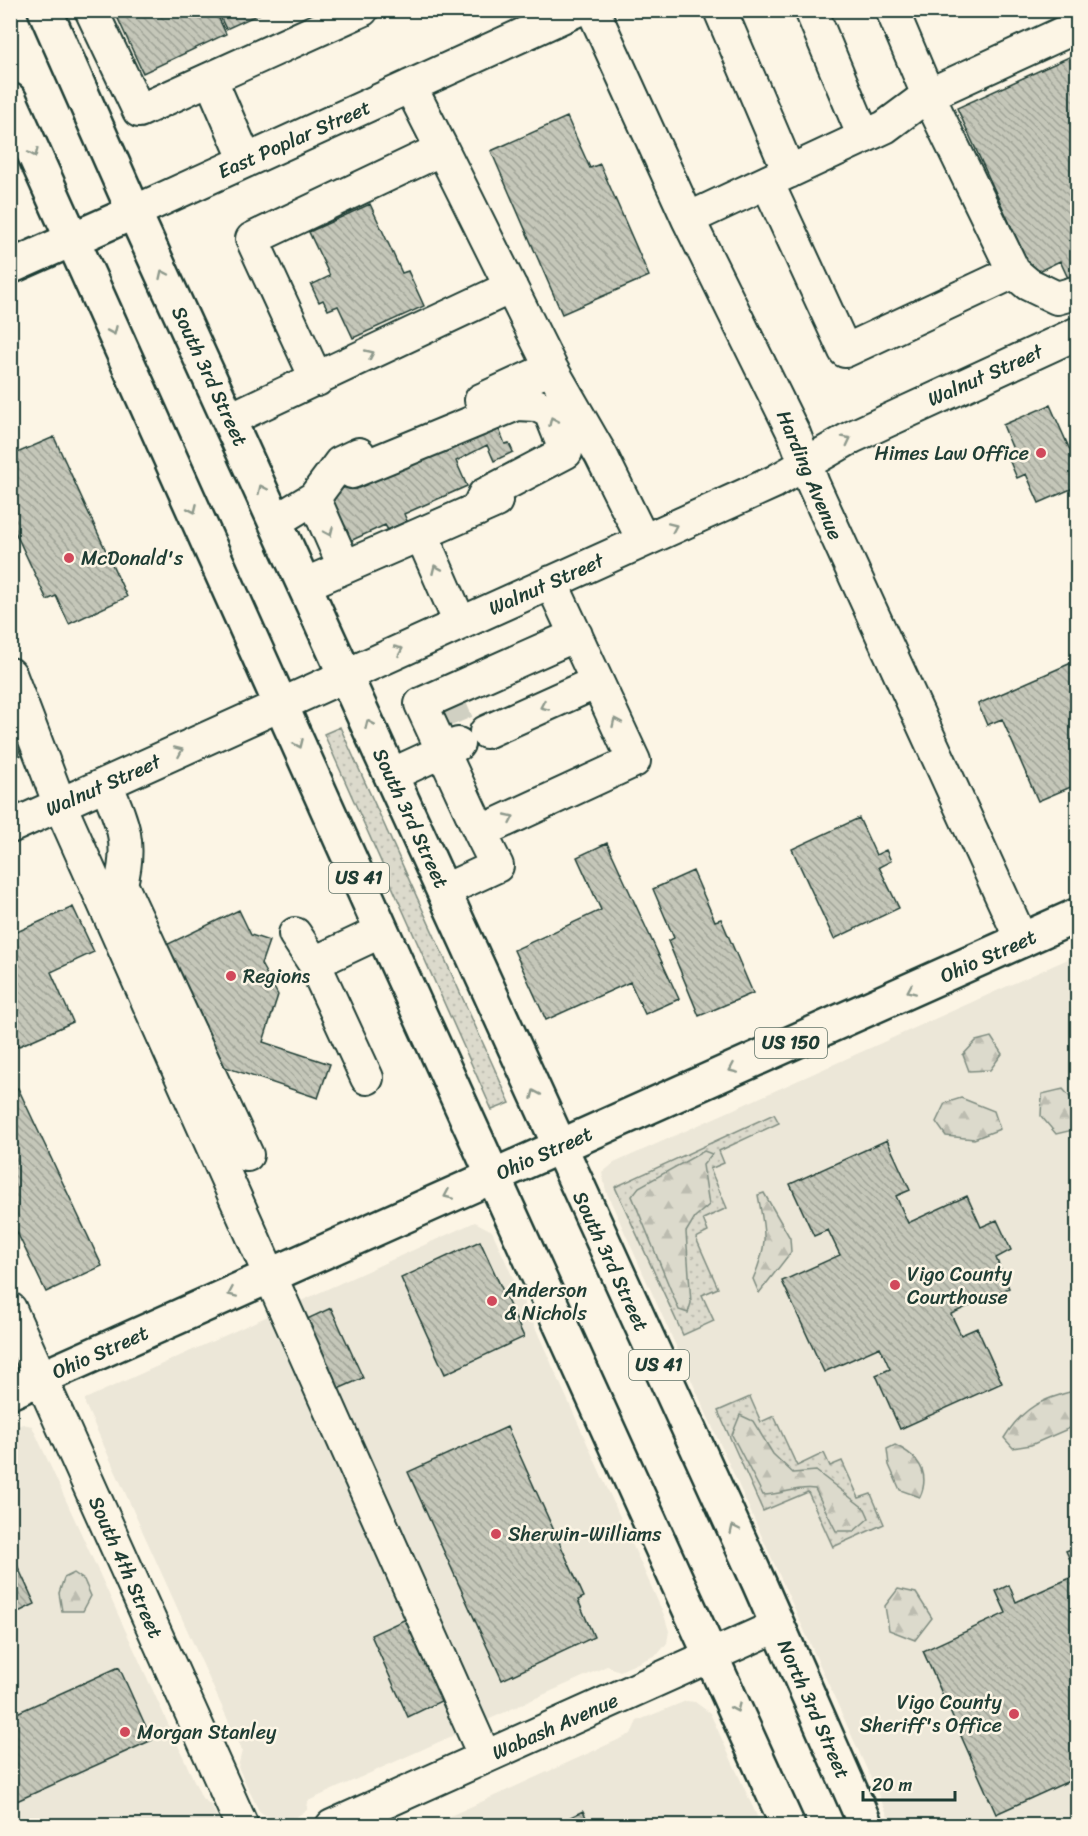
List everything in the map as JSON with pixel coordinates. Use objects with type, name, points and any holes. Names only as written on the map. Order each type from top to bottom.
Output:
[{"type":"main road","name":"South 3rd Street","points":[[45,10],[134,212],[306,584],[777,1626]]},
{"type":"main road","name":"US 41","points":[[10,99],[382,931],[788,1826]]},
{"type":"main road","name":"East Poplar Street","points":[[10,267],[134,212]]},
{"type":"main road","name":"Ohio Street","points":[[10,1392],[1077,915]]},
{"type":"main road","name":"North 3rd Street","points":[[777,1626],[866,1826]]},
{"type":"street","points":[[91,10],[139,111],[362,10]]},
{"type":"street","name":"East Poplar Street","points":[[134,212],[578,10]]},
{"type":"street","name":"Harding Avenue","points":[[593,10],[688,219],[794,434],[805,463],[1022,940]]},
{"type":"street","points":[[720,10],[778,177],[845,351],[1014,272]]},
{"type":"street","points":[[811,10],[864,137]]},
{"type":"street","points":[[892,10],[927,95],[1014,272],[1028,284],[1057,298],[1077,292]]},
{"type":"street","points":[[688,219],[885,127],[927,95],[1077,26]]},
{"type":"street","points":[[211,80],[246,161]]},
{"type":"street","points":[[410,86],[551,368],[601,454],[643,540]]},
{"type":"street","points":[[317,380],[252,239],[442,149]]},
{"type":"street","points":[[230,419],[512,287]]},
{"type":"street","name":"Walnut Street","points":[[10,826],[774,482],[805,463],[944,393],[1077,333]]},
{"type":"street","points":[[276,521],[314,498],[340,463],[551,368]]},
{"type":"street","points":[[340,463],[352,472],[517,404],[536,405],[550,412],[566,452],[484,495],[477,510]]},
{"type":"street","points":[[306,584],[601,454]]},
{"type":"street","points":[[314,498],[344,566]]},
{"type":"street","points":[[421,534],[460,623]]},
{"type":"street","points":[[480,832],[634,761],[551,582]]},
{"type":"street","points":[[579,642],[445,711],[421,704],[579,642]]},
{"type":"street","points":[[10,674],[60,804],[485,1757]]},
{"type":"street","points":[[391,775],[597,682]]},
{"type":"street","points":[[444,890],[497,866],[480,832],[462,743],[445,711]]},
{"type":"street","points":[[106,784],[124,827],[127,862],[121,884],[247,1155]]},
{"type":"street","points":[[314,963],[382,931]]},
{"type":"street","points":[[295,934],[314,963],[367,1078]]},
{"type":"street","name":"South 4th Street","points":[[10,1309],[242,1826]]},
{"type":"street","name":"Wabash Avenue","points":[[332,1826],[777,1626]]},
{"type":"shaded area","points":[[1077,955],[1077,1825],[892,1825],[606,1191],[602,1173],[614,1163]]},
{"type":"shaded area","points":[[475,1222],[492,1231],[664,1615],[669,1631],[667,1643],[658,1654],[620,1671],[607,1666],[308,1801],[307,1810],[296,1817],[274,1821],[259,1811],[238,1767],[242,1751],[85,1404],[85,1399]]},
{"type":"shaded area","points":[[23,1424],[32,1426],[202,1798],[211,1805],[221,1825],[11,1825],[10,1429]]},
{"type":"shaded area","points":[[686,1701],[695,1702],[710,1713],[761,1825],[428,1826],[631,1734],[637,1721]]},
{"type":"green space","points":[[340,727],[510,1103],[492,1110],[324,734]]},
{"type":"green space","points":[[991,1037],[1002,1054],[990,1070],[969,1071],[963,1055],[976,1041]]},
{"type":"green space","points":[[1063,1089],[1077,1105],[1073,1130],[1056,1134],[1041,1116],[1042,1094]]},
{"type":"green space","points":[[961,1098],[994,1111],[1000,1129],[974,1139],[946,1136],[936,1122],[945,1103]]},
{"type":"green space","points":[[774,1114],[779,1123],[719,1151],[724,1163],[710,1169],[727,1208],[703,1219],[708,1232],[696,1238],[718,1288],[702,1295],[714,1321],[683,1335],[615,1187]]},
{"type":"green space","points":[[704,1151],[712,1154],[703,1165],[709,1205],[695,1217],[686,1232],[691,1303],[688,1313],[679,1310],[632,1196],[639,1187]]},
{"type":"green space","points":[[764,1193],[790,1238],[791,1252],[759,1293],[753,1279],[762,1256],[764,1229],[758,1195]]},
{"type":"green space","points":[[1077,1390],[1077,1425],[1031,1445],[1013,1448],[1004,1438],[1019,1418],[1035,1405]]},
{"type":"green space","points":[[750,1397],[761,1422],[774,1416],[797,1466],[824,1453],[830,1466],[842,1461],[859,1498],[871,1494],[884,1524],[833,1547],[808,1492],[763,1511],[718,1411]]},
{"type":"green space","points":[[740,1415],[753,1421],[773,1454],[793,1473],[816,1471],[865,1509],[869,1518],[854,1531],[836,1531],[815,1489],[763,1495],[732,1435]]},
{"type":"green space","points":[[895,1445],[910,1454],[923,1472],[924,1480],[920,1497],[900,1490],[889,1465],[887,1449]]},
{"type":"green space","points":[[74,1573],[84,1580],[91,1596],[83,1611],[62,1611],[59,1593],[64,1578]]},
{"type":"green space","points":[[898,1589],[916,1593],[932,1618],[915,1640],[889,1630],[885,1606]]},
{"type":"building","points":[[114,10],[215,10],[226,34],[143,73]]},
{"type":"building","points":[[217,10],[268,10],[226,29]]},
{"type":"building","points":[[1078,53],[1078,289],[1074,291],[1060,261],[1033,274],[957,108]]},
{"type":"building","points":[[567,117],[590,168],[600,164],[649,276],[562,314],[491,151]]},
{"type":"building","points":[[370,204],[402,273],[408,271],[424,306],[353,338],[338,306],[328,310],[323,300],[319,302],[311,285],[330,276],[309,232]]},
{"type":"building","name":"Himes Law Office","points":[[1050,405],[1078,468],[1078,486],[1039,503],[1026,474],[1017,478],[1007,455],[1014,452],[1003,425]]},
{"type":"building","points":[[507,425],[499,429],[505,444],[509,443],[513,452],[494,461],[487,445],[456,461],[467,486],[404,514],[407,521],[388,530],[385,525],[348,542],[323,497],[451,440]]},
{"type":"building","name":"McDonald's","points":[[54,437],[127,597],[69,624],[56,596],[47,600],[10,521],[10,456]]},
{"type":"building","points":[[1078,660],[1078,784],[1038,801],[1002,719],[987,725],[978,704]]},
{"type":"building","points":[[10,730],[21,755],[10,759]]},
{"type":"building","points":[[859,818],[876,855],[886,850],[891,861],[879,867],[899,908],[834,939],[792,849]]},
{"type":"building","points":[[607,843],[679,999],[645,1014],[630,982],[546,1020],[514,950],[601,910],[577,857]]},
{"type":"building","points":[[693,871],[715,921],[721,919],[753,993],[699,1016],[668,941],[674,938],[653,889]]},
{"type":"building","points":[[73,907],[94,952],[51,972],[73,1022],[10,1050],[10,935]]},
{"type":"building","points":[[239,910],[251,935],[269,941],[261,964],[278,995],[263,1042],[330,1064],[318,1098],[219,1065],[162,947]]},
{"type":"building","points":[[18,1088],[102,1266],[46,1292],[10,1218],[10,1091]]},
{"type":"building","name":"Vigo County Courthouse","points":[[887,1140],[910,1190],[896,1196],[908,1223],[967,1196],[981,1227],[997,1220],[1011,1250],[996,1258],[1009,1288],[951,1314],[961,1335],[977,1328],[1002,1383],[900,1429],[876,1375],[890,1369],[880,1347],[824,1372],[782,1281],[840,1255],[828,1230],[814,1236],[790,1184]]},
{"type":"building","points":[[480,1241],[524,1337],[445,1374],[401,1278]]},
{"type":"building","points":[[331,1308],[363,1378],[338,1389],[307,1319]]},
{"type":"building","name":"Sherwin-Williams","points":[[507,1427],[584,1597],[578,1600],[594,1637],[502,1680],[408,1472]]},
{"type":"building","name":"Vigo County Sheriff's Office","points":[[1078,1546],[1078,1777],[996,1814],[923,1651],[1006,1613],[996,1591],[1009,1585],[1016,1602],[1077,1575],[1066,1551]]},
{"type":"building","points":[[10,1550],[35,1604],[10,1616]]},
{"type":"building","points":[[406,1619],[443,1700],[408,1717],[371,1635]]},
{"type":"building","points":[[119,1667],[152,1740],[10,1804],[10,1716]]},
{"type":"building","points":[[583,1811],[590,1826],[552,1826]]},
{"type":"tunnel","points":[[443,712],[466,702]]},
{"type":"place","name":"Himes Law Office","points":[[1041,453]]},
{"type":"place","name":"McDonald's","points":[[69,558]]},
{"type":"place","name":"Regions","points":[[231,976]]},
{"type":"place","name":"Vigo County Courthouse","points":[[895,1285]]},
{"type":"place","name":"Anderson & Nichols","points":[[492,1301]]},
{"type":"place","name":"Sherwin-Williams","points":[[496,1534]]},
{"type":"place","name":"Vigo County Sheriff's Office","points":[[1014,1714]]},
{"type":"place","name":"Morgan Stanley","points":[[125,1732]]}]
